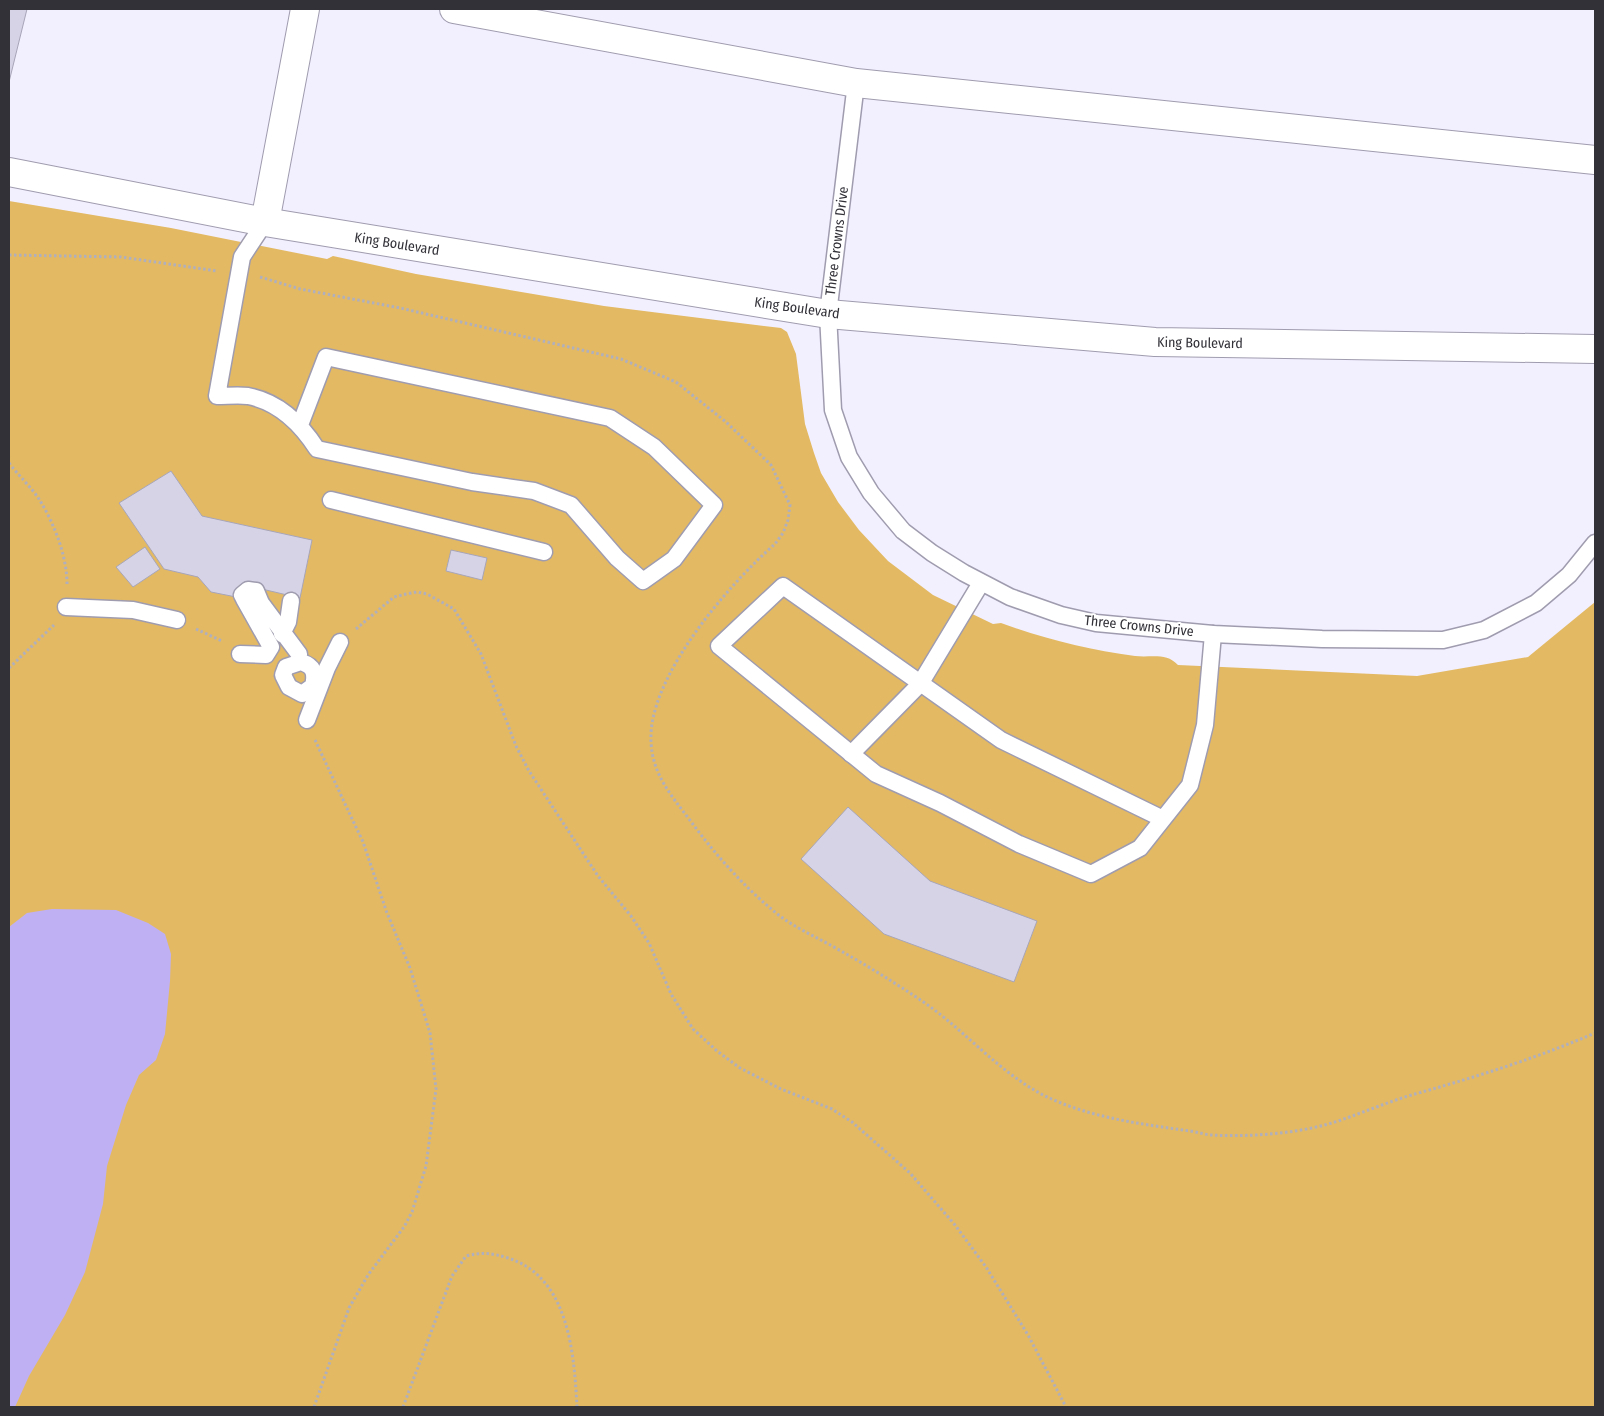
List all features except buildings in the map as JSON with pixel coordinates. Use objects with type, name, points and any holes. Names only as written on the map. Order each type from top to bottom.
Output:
[{"type":"street","points":[[265,222],[305,9]]},
{"type":"street","points":[[454,9],[856,83],[1595,160]]},
{"type":"street","name":"King Boulevard","points":[[9,172],[265,222],[828,314],[1155,342],[1595,348]]},
{"type":"lane","name":"Three Crowns Drive","points":[[856,83],[828,314],[833,410],[849,457],[871,493],[903,531],[932,553],[1010,597],[1061,615],[1096,623],[1213,634],[1348,640],[1444,640],[1484,630],[1536,603],[1570,575],[1595,543]]},
{"type":"lane","points":[[265,222],[242,257],[217,396],[248,396],[283,410],[300,425],[317,449],[472,482],[534,491],[570,505],[617,558],[643,581],[674,559],[714,505],[654,447],[610,418],[326,357],[300,425]]},
{"type":"lane","points":[[331,500],[544,552]]},
{"type":"lane","points":[[851,754],[920,684],[981,582]]},
{"type":"lane","points":[[1163,819],[1001,740],[783,586],[719,646],[876,774],[940,803],[1019,844],[1091,874],[1140,848],[1190,785],[1205,725],[1213,634]]},
{"type":"lane","points":[[240,654],[266,655],[272,647],[242,595],[248,590],[256,591],[261,604],[299,654]]},
{"type":"lane","points":[[282,634],[288,622],[291,601]]},
{"type":"lane","points":[[66,606],[133,610],[177,620]]},
{"type":"lane","points":[[307,720],[326,668],[340,642]]},
{"type":"path","points":[[9,463],[38,498],[54,531],[67,573],[66,606],[63,616],[9,668]]},
{"type":"path","points":[[340,642],[394,598],[406,594],[417,592],[427,594],[446,602],[454,609],[481,654],[516,746],[529,771],[598,876],[631,916],[649,943],[671,994],[693,1029],[717,1051],[740,1068],[781,1090],[832,1109],[852,1122],[910,1173],[959,1231],[986,1268],[1028,1335],[1066,1407]]},
{"type":"path","points":[[177,620],[224,642],[240,654]]},
{"type":"path","points":[[307,720],[363,842],[387,913],[410,968],[430,1033],[436,1089],[426,1166],[412,1212],[404,1227],[368,1275],[349,1308],[314,1407]]},
{"type":"path","points":[[403,1407],[452,1276],[459,1263],[466,1256],[488,1252],[522,1262],[543,1279],[552,1290],[567,1328],[577,1407]]},
{"type":"shaded area","points":[[9,201],[171,228],[327,259],[333,256],[416,274],[604,306],[781,328],[787,332],[796,354],[805,424],[821,473],[838,502],[859,530],[888,561],[933,595],[993,624],[1001,623],[1067,643],[1135,656],[1158,656],[1168,658],[1178,665],[1417,676],[1528,657],[1595,602],[1595,1407],[9,1407]]},
{"type":"shaded area","points":[[52,909],[116,910],[148,923],[165,934],[171,954],[170,981],[165,1034],[156,1060],[139,1075],[126,1105],[107,1166],[103,1204],[85,1272],[65,1315],[29,1376],[15,1407],[9,1407],[9,927],[27,913]]}]
